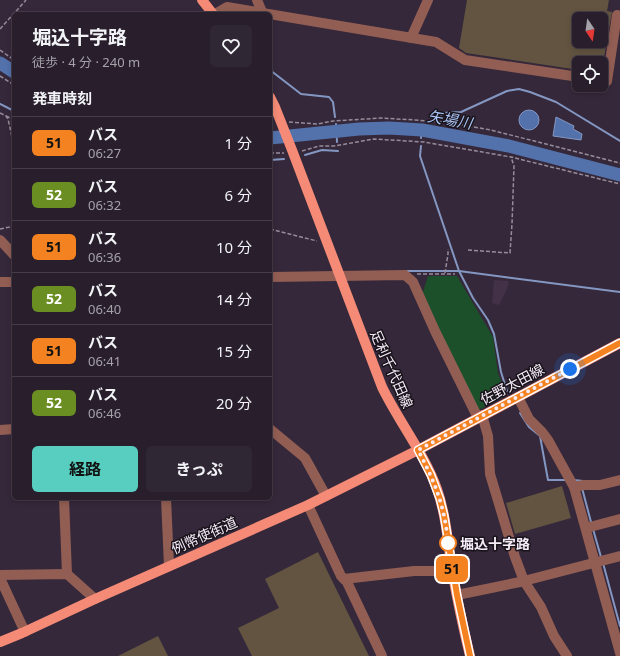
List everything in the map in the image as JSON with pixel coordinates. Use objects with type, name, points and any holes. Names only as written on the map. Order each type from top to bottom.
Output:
[{"type":"main road","points":[[202,0],[212,12]]},
{"type":"main road","name":"足利千代田線","points":[[272,102],[282,124],[382,387],[431,475],[440,499],[444,515],[452,570],[470,656]]},
{"type":"main road","name":"佐野太田線","points":[[418,450],[620,343]]},
{"type":"main road","name":"例幣使街道","points":[[0,642],[308,505],[418,450]]},
{"type":"street","points":[[257,0],[262,12]]},
{"type":"street","points":[[411,38],[428,0]]},
{"type":"street","points":[[218,12],[227,7],[262,12]]},
{"type":"street","points":[[272,14],[436,42],[465,60],[572,76]]},
{"type":"street","points":[[608,74],[617,15]]},
{"type":"street","points":[[0,240],[12,253]]},
{"type":"street","points":[[272,277],[405,275],[413,282],[435,332],[480,416],[488,436],[490,474],[510,542],[524,581],[541,607],[554,636],[567,656]]},
{"type":"street","points":[[0,282],[12,282]]},
{"type":"street","points":[[518,397],[529,419],[548,440],[574,487],[596,562],[620,654]]},
{"type":"street","points":[[0,430],[12,430]]},
{"type":"street","points":[[272,431],[305,458],[326,496]]},
{"type":"street","points":[[574,487],[584,485],[600,485],[620,480]]},
{"type":"street","points":[[64,500],[67,574]]},
{"type":"street","points":[[166,500],[169,566]]},
{"type":"street","points":[[308,505],[382,656]]},
{"type":"street","points":[[586,528],[620,519]]},
{"type":"street","points":[[457,595],[524,581],[620,556]]},
{"type":"street","points":[[344,579],[414,571],[452,570]]},
{"type":"street","points":[[24,632],[0,576],[67,574],[95,599]]},
{"type":"path","points":[[15,12],[26,0]]},
{"type":"path","points":[[0,29],[12,16]]},
{"type":"path","points":[[0,50],[12,59]]},
{"type":"path","points":[[0,76],[12,84]]},
{"type":"path","points":[[0,113],[12,119]]},
{"type":"path","points":[[6,116],[12,138]]},
{"type":"path","points":[[282,124],[297,122],[317,124],[343,120],[381,118],[444,122],[491,130],[620,163]]},
{"type":"path","points":[[272,153],[383,139],[440,144],[511,157],[620,184]]},
{"type":"path","points":[[468,250],[510,253],[514,166],[511,157]]},
{"type":"path","points":[[0,229],[12,226]]},
{"type":"path","points":[[272,230],[327,244]]},
{"type":"path","points":[[445,273],[448,249]]},
{"type":"path","points":[[405,275],[455,274]]},
{"type":"shaded area","points":[[494,280],[509,281],[507,289],[499,305],[492,303]]},
{"type":"green space","points":[[428,276],[457,276],[493,337],[498,373],[506,395],[477,411],[422,295]]},
{"type":"water","points":[[529,110],[536,113],[539,120],[536,127],[529,130],[522,127],[519,120],[522,113]]},
{"type":"water","points":[[556,117],[574,126],[573,129],[582,134],[581,140],[553,136]]},
{"type":"building","points":[[467,0],[609,0],[607,11],[612,12],[608,35],[608,12],[572,12],[572,48],[606,48],[604,56],[572,56],[572,69],[466,53],[459,48]]},
{"type":"building","points":[[562,486],[571,518],[515,534],[506,503]]},
{"type":"building","points":[[318,552],[369,656],[252,656],[238,628],[279,608],[265,579]]},
{"type":"building","points":[[158,636],[168,656],[118,656]]},
{"type":"waterway","name":"矢場川","points":[[0,63],[12,71]]},
{"type":"waterway","points":[[272,72],[301,94],[329,97],[333,102],[335,117]]},
{"type":"waterway","points":[[441,116],[442,113],[461,112],[507,91],[519,89],[556,102],[620,141]]},
{"type":"waterway","points":[[0,104],[12,110]]},
{"type":"waterway","name":"矢場川","points":[[336,124],[337,142]]},
{"type":"waterway","name":"矢場川","points":[[272,138],[359,129],[389,128],[422,130],[509,146],[620,175]]},
{"type":"waterway","name":"矢場川","points":[[439,133],[440,128]]},
{"type":"waterway","points":[[421,138],[422,130]]},
{"type":"waterway","points":[[421,146],[420,156],[459,271],[473,298],[488,320],[494,334],[501,372],[507,391]]},
{"type":"waterway","points":[[305,155],[322,150],[338,151]]},
{"type":"waterway","points":[[272,160],[284,159]]},
{"type":"waterway","points":[[407,271],[459,271],[620,292]]},
{"type":"waterway","points":[[520,413],[529,427],[540,436],[548,480],[565,480]]},
{"type":"waterway","points":[[574,480],[583,481]]},
{"type":"waterway","points":[[582,488],[591,522]]},
{"type":"waterway","points":[[593,529],[601,557]]},
{"type":"waterway","points":[[603,563],[620,626]]},
{"type":"bus line","name":"51","points":[[470,656],[452,570],[444,515],[440,499],[431,475],[418,450],[620,343]]},
{"type":"place","name":"堀込十字路","points":[[448,543]]},
{"type":"route","points":[[448,543],[440,499],[431,475],[418,450],[570,369]]}]
